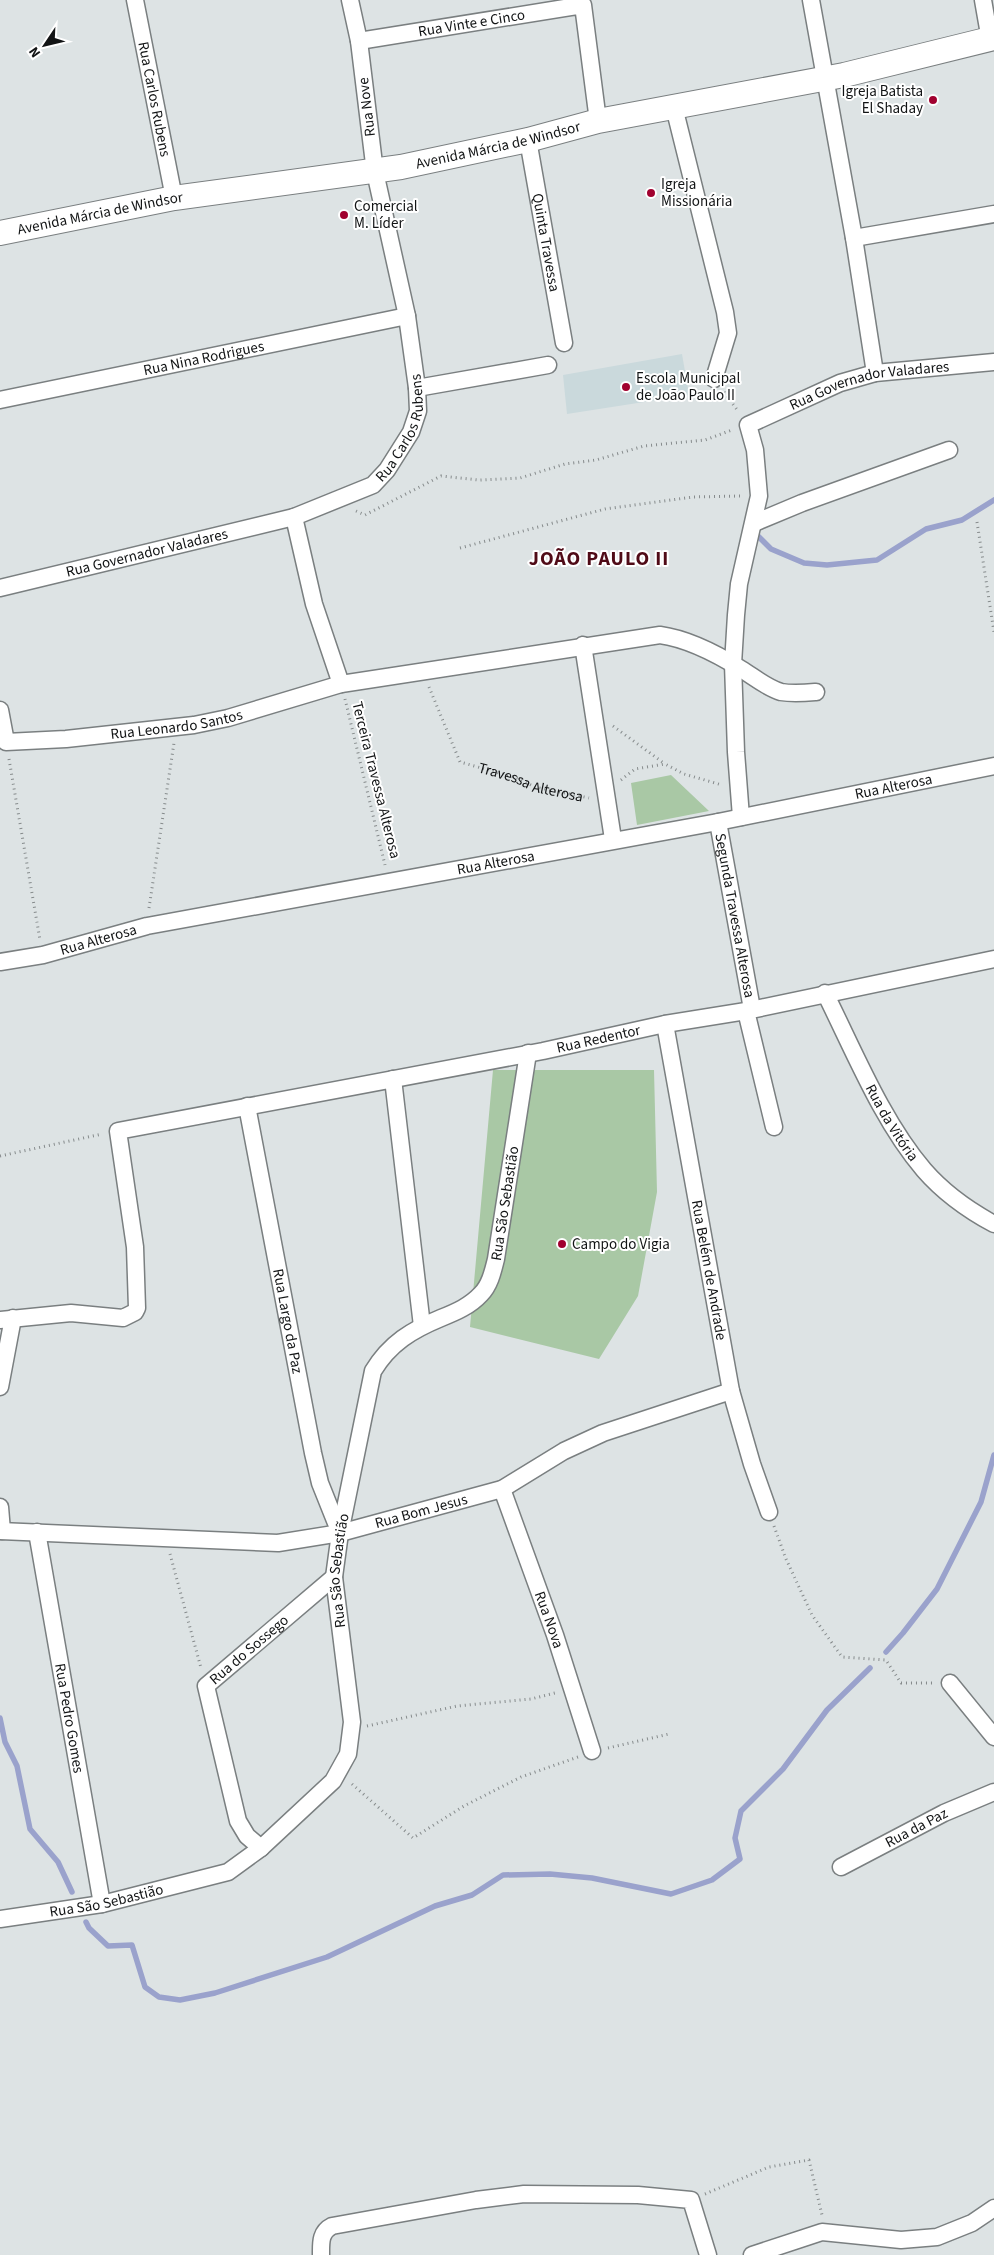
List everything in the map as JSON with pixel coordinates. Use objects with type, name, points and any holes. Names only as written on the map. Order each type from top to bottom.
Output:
[{"type":"street","name":"Rua Carlos Rubens","points":[[135,0],[174,198]]},
{"type":"street","name":"Rua Nove","points":[[350,0],[359,41],[375,172]]},
{"type":"street","points":[[810,0],[826,78],[854,238],[875,373]]},
{"type":"street","points":[[983,0],[992,39]]},
{"type":"street","name":"Rua Vinte e Cinco","points":[[359,41],[583,5],[598,121]]},
{"type":"street","name":"Avenida Márcia de Windsor","points":[[0,233],[174,198],[375,172],[528,140],[598,121],[826,78],[992,39]]},
{"type":"street","points":[[674,106],[725,312],[728,333],[714,380]]},
{"type":"street","name":"Quinta Travessa","points":[[528,140],[564,343]]},
{"type":"street","name":"Rua Carlos Rubens","points":[[294,517],[373,485],[387,470],[411,432],[418,411],[417,388],[407,316],[375,172]]},
{"type":"street","points":[[854,238],[994,214]]},
{"type":"street","name":"Rua Nina Rodrigues","points":[[0,400],[407,316]]},
{"type":"street","name":"Rua Governador Valadares","points":[[748,425],[840,383],[875,373],[994,362]]},
{"type":"street","points":[[417,388],[548,365]]},
{"type":"street","points":[[741,817],[734,664],[739,584],[759,496],[755,450],[748,425]]},
{"type":"street","points":[[754,523],[802,503],[949,450]]},
{"type":"street","points":[[294,517],[314,604],[341,684]]},
{"type":"street","name":"Rua Governador Valadares","points":[[0,588],[294,517]]},
{"type":"street","name":"Rua Leonardo Santos","points":[[6,742],[66,739],[176,728],[228,718],[341,684],[660,635],[679,637],[734,664],[772,689],[792,694],[816,692]]},
{"type":"street","name":"Travessa Alterosa","points":[[583,646],[608,794]]},
{"type":"street","points":[[0,710],[6,742]]},
{"type":"street","name":"Rua Alterosa","points":[[0,962],[43,955],[147,926],[613,839],[718,822],[994,766]]},
{"type":"street","points":[[608,794],[613,839]]},
{"type":"street","name":"Segunda Travessa Alterosa","points":[[718,822],[749,1010],[774,1127]]},
{"type":"street","name":"Rua Redentor","points":[[118,1132],[528,1053],[665,1024],[749,1010],[994,959]]},
{"type":"street","name":"Rua da Vitória","points":[[825,993],[864,1073],[910,1151],[939,1185],[962,1205],[994,1224]]},
{"type":"street","name":"Rua Belém de Andrade","points":[[665,1024],[731,1391],[752,1464],[769,1512]]},
{"type":"street","name":"Rua São Sebastião","points":[[0,1919],[102,1904],[228,1872],[261,1848],[333,1781],[348,1754],[351,1730],[334,1577],[340,1533],[373,1371],[382,1355],[394,1344],[422,1326],[469,1305],[482,1293],[490,1281],[496,1259],[528,1053]]},
{"type":"street","points":[[393,1079],[422,1326]]},
{"type":"street","name":"Rua Largo da Paz","points":[[247,1106],[309,1437],[320,1483],[340,1533]]},
{"type":"street","points":[[0,1387],[6,1319],[71,1313],[123,1318],[135,1312],[137,1308],[136,1248],[118,1132]]},
{"type":"street","name":"Rua Bom Jesus","points":[[1,1531],[278,1542],[340,1533],[502,1489],[564,1451],[604,1433],[731,1391]]},
{"type":"street","name":"Rua Nova","points":[[502,1489],[573,1690],[592,1752]]},
{"type":"street","points":[[0,1507],[1,1531]]},
{"type":"street","name":"Rua Pedro Gomes","points":[[37,1532],[102,1904]]},
{"type":"street","name":"Rua do Sossego","points":[[261,1848],[247,1836],[238,1821],[206,1686],[334,1577]]},
{"type":"street","points":[[950,1683],[994,1737]]},
{"type":"street","name":"Rua da Paz","points":[[841,1867],[944,1813],[994,1792]]},
{"type":"street","points":[[321,2255],[322,2235],[325,2230],[332,2226],[502,2196],[568,2193],[638,2195],[691,2200],[708,2255]]},
{"type":"street","points":[[752,2255],[822,2232],[900,2240],[937,2236],[972,2223],[994,2208]]},
{"type":"path","points":[[332,502],[365,515],[441,476],[479,480],[520,478],[565,464],[596,460],[644,446],[704,440],[748,425],[714,380]]},
{"type":"path","points":[[460,548],[605,509],[693,497],[759,496]]},
{"type":"path","points":[[977,522],[994,632]]},
{"type":"path","name":"Travessa Alterosa","points":[[423,672],[460,762],[517,778],[535,787],[576,797],[584,798],[608,794]]},
{"type":"path","name":"Terceira Travessa Alterosa","points":[[341,684],[389,881]]},
{"type":"path","points":[[596,714],[665,764],[684,774],[739,790]]},
{"type":"path","points":[[147,926],[176,728]]},
{"type":"path","points":[[6,742],[43,955]]},
{"type":"path","points":[[608,794],[635,769],[665,764]]},
{"type":"path","points":[[0,1156],[118,1132]]},
{"type":"path","points":[[769,1512],[786,1559],[812,1615],[842,1657],[886,1660],[901,1683],[950,1683]]},
{"type":"path","points":[[165,1537],[206,1686]]},
{"type":"path","points":[[351,1730],[457,1706],[531,1699],[573,1690]]},
{"type":"path","points":[[338,1772],[413,1838],[464,1806],[521,1777],[592,1752],[669,1734]]},
{"type":"path","points":[[691,2200],[769,2167],[808,2160],[823,2219]]},
{"type":"shaded area","name":"Escola Municipal de João Paulo II","points":[[682,354],[689,395],[567,414],[563,375]]},
{"type":"green space","points":[[671,775],[709,811],[637,825],[631,783]]},
{"type":"green space","name":"Campo do Vigia","points":[[493,1070],[654,1070],[657,1192],[638,1296],[599,1359],[470,1327]]},
{"type":"waterway","points":[[756,534],[771,549],[804,563],[827,565],[877,560],[926,529],[962,520],[994,500]]},
{"type":"waterway","points":[[886,1652],[937,1589],[981,1502],[994,1455]]},
{"type":"waterway","points":[[86,1922],[89,1928],[108,1946],[132,1945],[145,1987],[159,1997],[180,2000],[215,1993],[327,1957],[435,1906],[472,1895],[503,1875],[550,1874],[592,1878],[671,1894],[712,1880],[740,1859],[735,1838],[741,1811],[783,1769],[827,1710],[870,1668]]},
{"type":"waterway","points":[[0,1718],[5,1742],[17,1766],[30,1829],[58,1862],[72,1892]]},
{"type":"place","name":"Igreja Batista El Shaday","points":[[933,100]]},
{"type":"place","name":"Igreja Missionária","points":[[651,193]]},
{"type":"place","name":"Comercial M. Líder","points":[[344,215]]},
{"type":"place","name":"Escola Municipal de João Paulo II","points":[[626,387]]},
{"type":"place","name":"Campo do Vigia","points":[[562,1244]]},
{"type":"district","name":"JOÃO PAULO II","points":[[599,559]]}]
